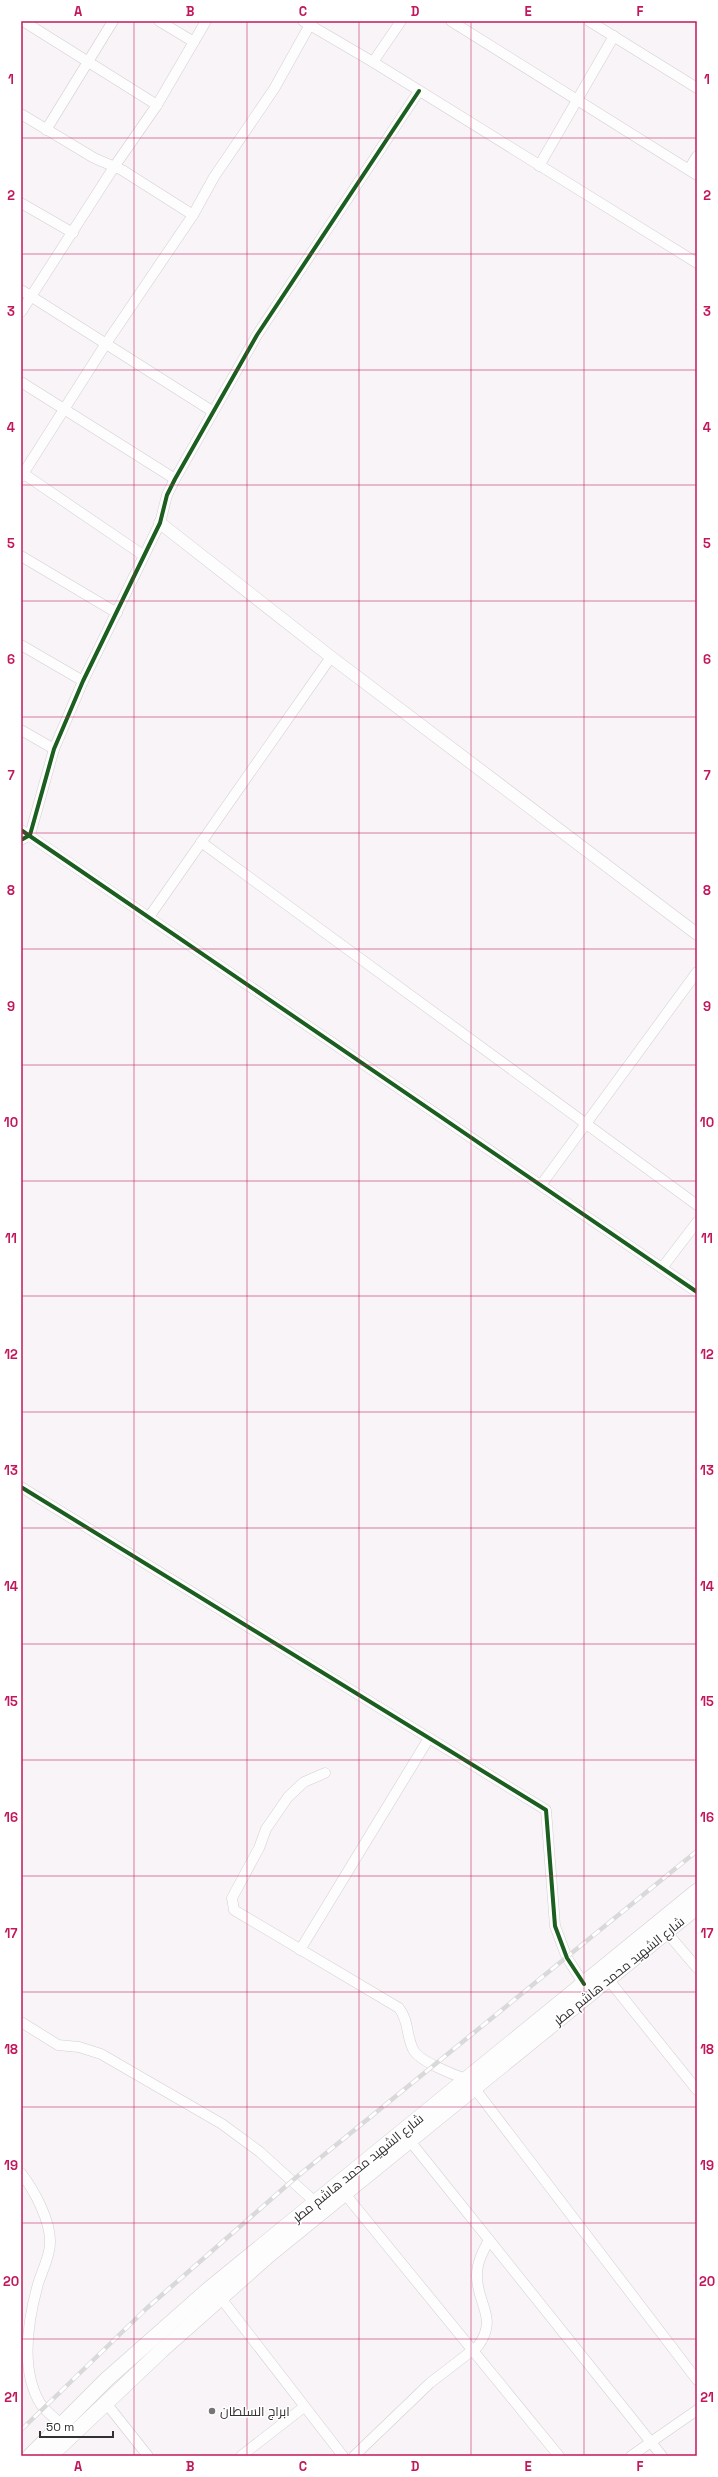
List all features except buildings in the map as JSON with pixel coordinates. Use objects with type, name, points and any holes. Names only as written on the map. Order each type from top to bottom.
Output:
[{"type":"main road","name":"شارع الشهيد محمد هاشم مطر","points":[[30,2456],[148,2342],[315,2202],[608,1979],[662,1928],[697,1891]]},
{"type":"main road","name":"شارع الشهيد محمد هاشم مطر","points":[[50,2456],[220,2297],[344,2194],[410,2142],[470,2084],[584,1984],[662,1928],[697,1907]]},
{"type":"street","points":[[23,21],[157,105]]},
{"type":"street","points":[[46,130],[113,21]]},
{"type":"street","points":[[158,21],[194,42]]},
{"type":"street","points":[[21,312],[114,167],[157,105],[206,21]]},
{"type":"street","points":[[373,62],[401,21]]},
{"type":"street","points":[[451,21],[575,100],[693,172],[697,156]]},
{"type":"street","points":[[589,21],[697,88]]},
{"type":"street","points":[[144,555],[22,474],[65,410],[105,345],[193,215],[214,177],[274,89],[308,22],[538,166],[697,263]]},
{"type":"street","points":[[538,166],[575,100],[614,36]]},
{"type":"street","points":[[419,91],[257,335],[212,411],[175,479],[167,495],[160,523],[84,682],[54,749],[24,835],[148,917],[697,1292]]},
{"type":"street","points":[[21,114],[94,158],[114,167],[169,199],[193,215]]},
{"type":"street","points":[[21,203],[73,233]]},
{"type":"street","points":[[21,290],[105,345],[212,411]]},
{"type":"street","points":[[21,382],[175,479]]},
{"type":"street","points":[[160,523],[331,657],[697,934]]},
{"type":"street","points":[[21,556],[117,613]]},
{"type":"street","points":[[21,645],[84,682]]},
{"type":"street","points":[[148,917],[331,657]]},
{"type":"street","points":[[21,730],[54,749]]},
{"type":"street","points":[[201,842],[697,1205]]},
{"type":"street","points":[[541,1185],[697,972]]},
{"type":"street","points":[[662,1268],[697,1222]]},
{"type":"street","points":[[21,1487],[546,1810],[555,1926],[567,1958],[584,1984]]},
{"type":"street","points":[[300,1950],[429,1738]]},
{"type":"street","points":[[325,1773],[304,1782],[288,1797],[266,1829],[259,1848],[232,1898],[234,1910],[399,2008],[406,2017],[413,2050],[421,2059],[470,2084],[697,2380]]},
{"type":"street","points":[[662,1928],[697,1968]]},
{"type":"street","points":[[608,1979],[697,2090]]},
{"type":"street","points":[[21,2022],[58,2045],[79,2047],[101,2054],[222,2124],[260,2152],[315,2202]]},
{"type":"street","points":[[410,2142],[662,2456]]},
{"type":"street","points":[[21,2173],[34,2190],[49,2231],[50,2243],[33,2302],[24,2350],[30,2379],[40,2404],[62,2425]]},
{"type":"street","points":[[344,2194],[473,2349],[559,2456]]},
{"type":"street","points":[[354,2456],[430,2383],[473,2349],[484,2338],[487,2328],[477,2276],[478,2264],[489,2240]]},
{"type":"street","points":[[220,2297],[343,2456]]},
{"type":"street","points":[[106,2403],[148,2456]]},
{"type":"street","points":[[241,2456],[304,2407]]},
{"type":"street","points":[[630,2456],[697,2410]]},
{"type":"railway","points":[[21,2430],[147,2308],[293,2180],[697,1851]]},
{"type":"cycle path","points":[[21,840],[30,835],[54,749],[83,681],[160,523],[167,495],[175,479],[257,335],[419,91]]},
{"type":"cycle path","points":[[21,830],[697,1292]]},
{"type":"cycle path","points":[[21,1487],[546,1810],[555,1926],[567,1958],[584,1984]]},
{"type":"place","name":"ابراج السلطان","points":[[212,2411]]}]
